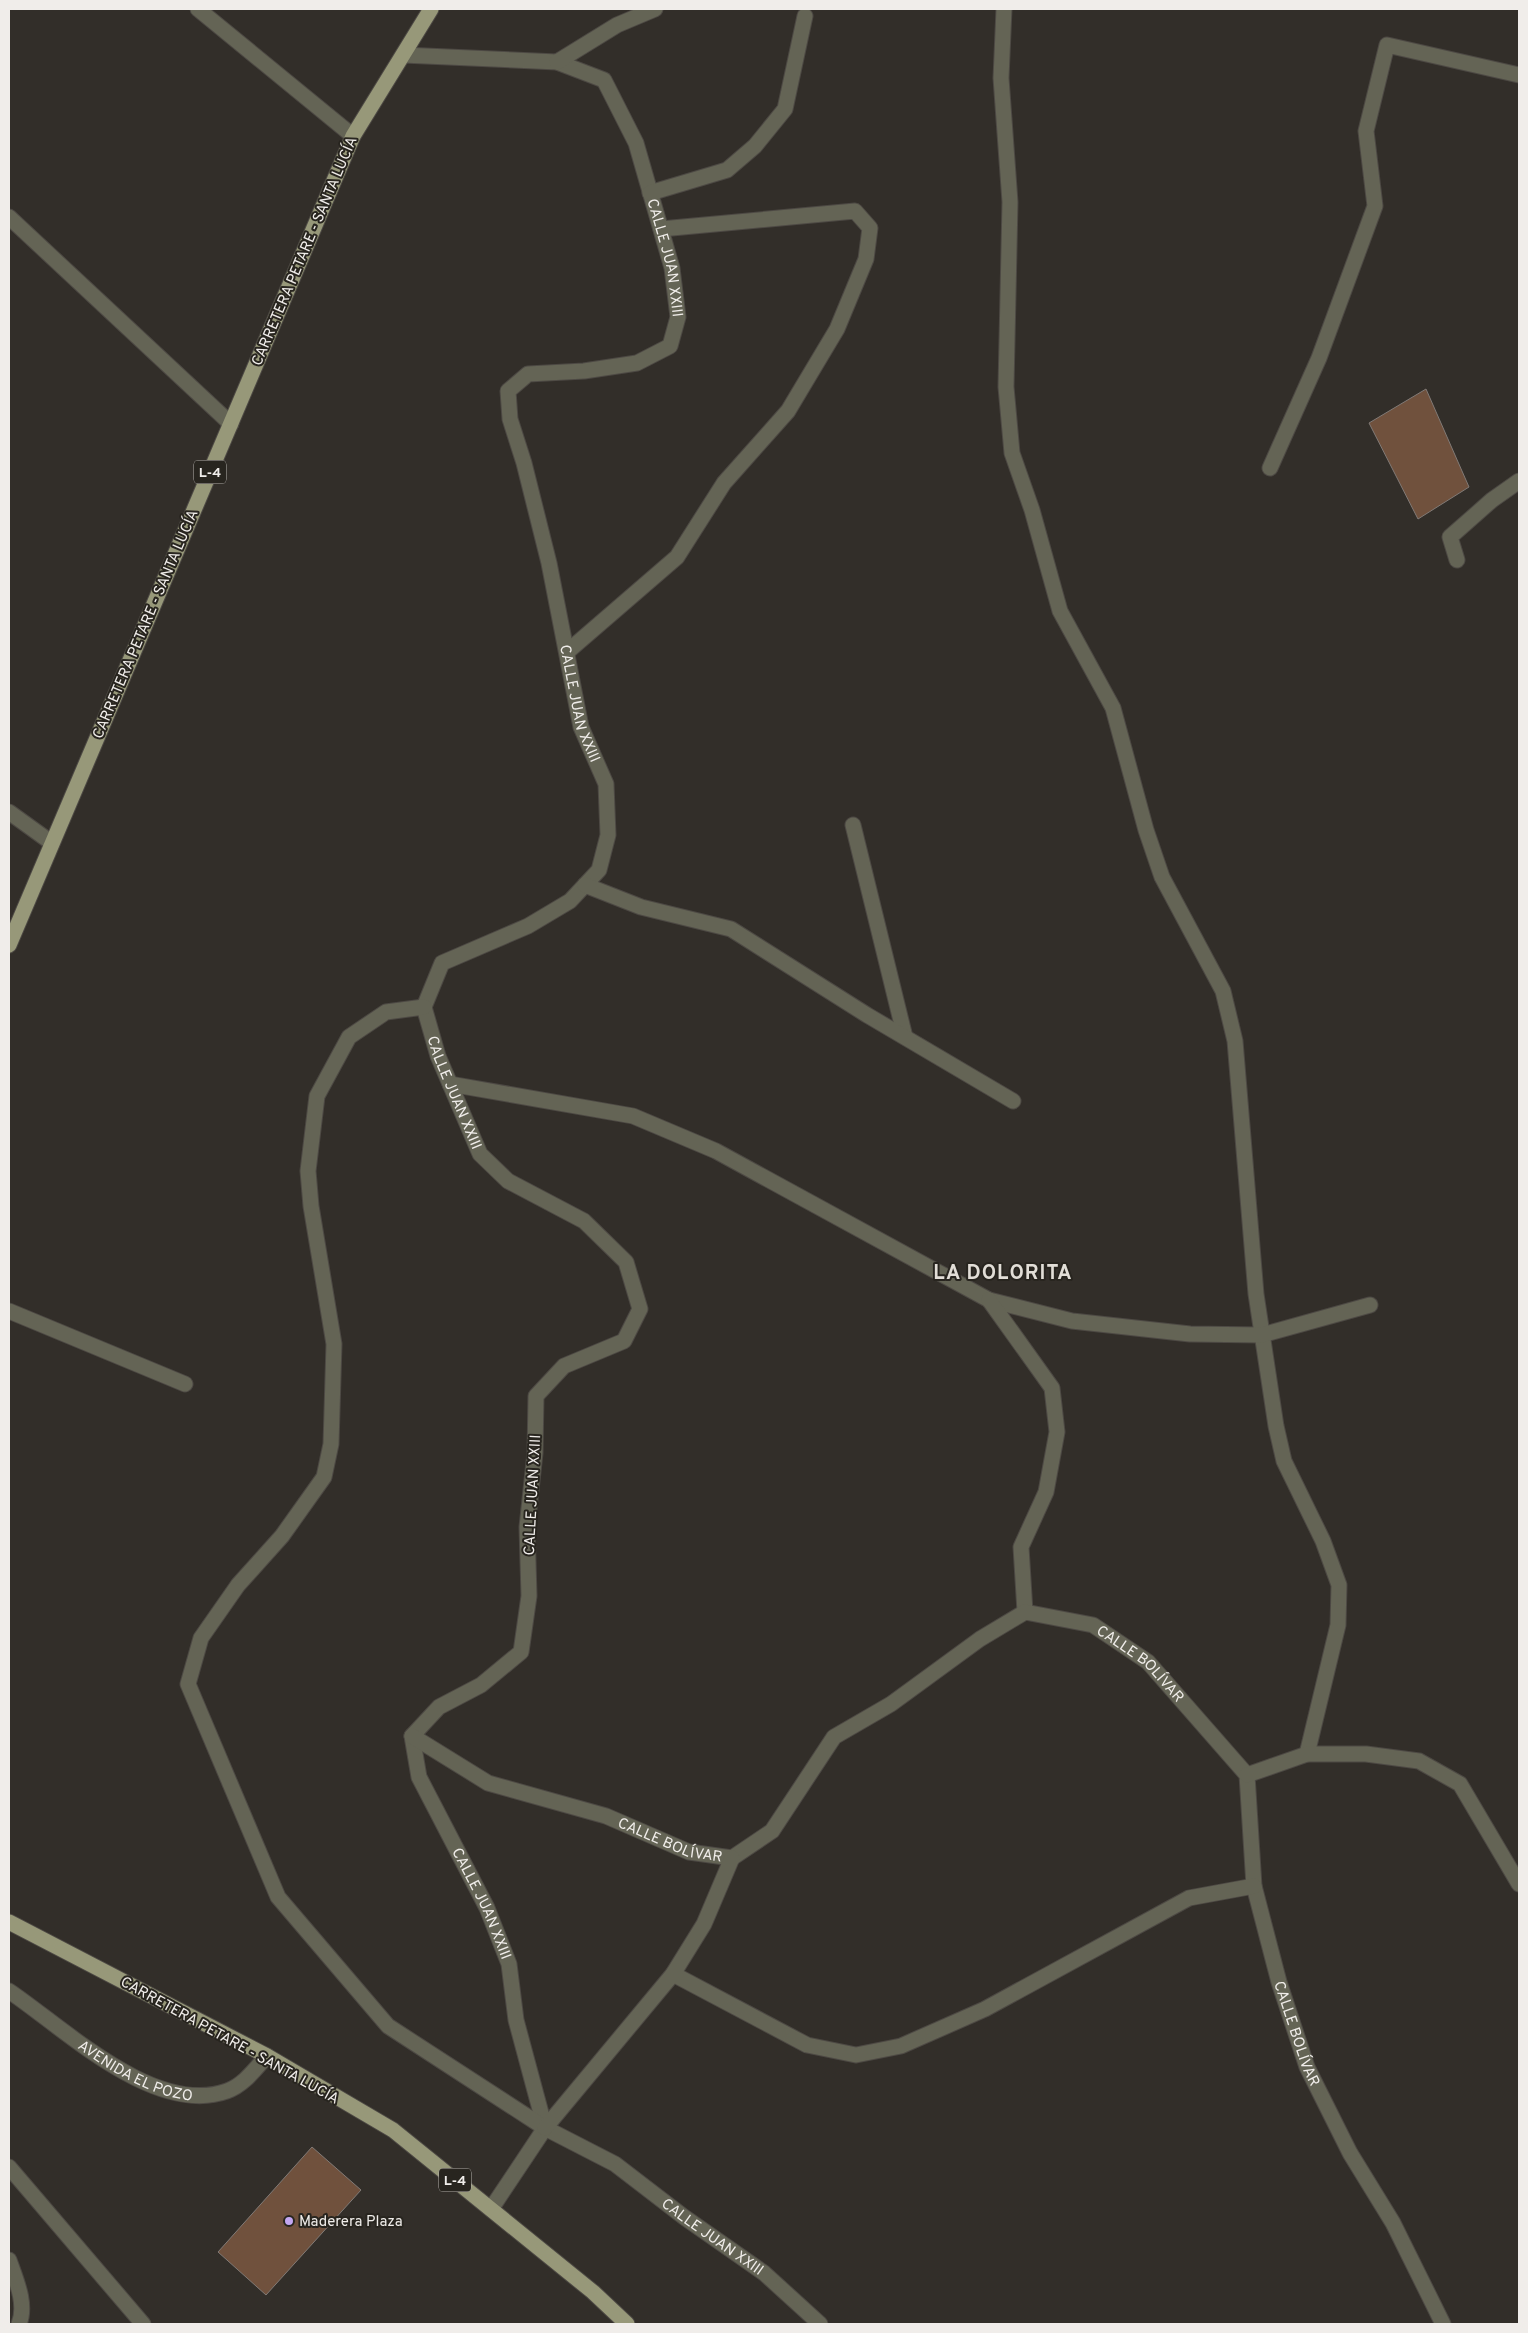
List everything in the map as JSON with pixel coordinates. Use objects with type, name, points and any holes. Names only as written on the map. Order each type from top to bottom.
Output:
[{"type":"main road","name":"CARRETERA PETARE - SANTA LUCÍA","points":[[9,945],[353,136],[431,9]]},
{"type":"main road","name":"CARRETERA PETARE - SANTA LUCÍA","points":[[9,1922],[267,2056],[393,2130],[593,2292],[628,2324]]},
{"type":"street","points":[[198,9],[353,136]]},
{"type":"street","points":[[557,62],[617,25],[655,9]]},
{"type":"street","points":[[1004,9],[1001,78],[1010,202],[1006,387],[1012,452],[1032,510],[1060,611],[1113,708],[1146,830],[1162,877],[1223,991],[1236,1041],[1255,1284],[1284,1461],[1323,1541],[1339,1585],[1338,1624],[1307,1754]]},
{"type":"street","points":[[650,193],[727,170],[754,146],[785,108],[805,16]]},
{"type":"street","points":[[1270,468],[1319,358],[1375,206],[1366,131],[1387,45],[1519,75]]},
{"type":"street","name":"CALLE JUAN XXIII","points":[[402,55],[557,62],[604,80],[636,143],[672,268],[678,316],[670,346],[638,363],[584,371],[528,374],[508,391],[510,419],[536,508],[581,727],[606,784],[608,835],[598,870],[570,901],[528,926],[442,963],[424,1007],[438,1056],[480,1154],[508,1181],[584,1222],[626,1262],[640,1309],[624,1341],[564,1366],[536,1396],[535,1453],[527,1527],[529,1596],[521,1652],[481,1685],[439,1707],[412,1736],[419,1777],[487,1908],[509,1964],[516,2020],[545,2128],[615,2164],[684,2217],[764,2272],[820,2324]]},
{"type":"street","points":[[567,652],[677,557],[724,483],[788,411],[837,329],[866,259],[870,228],[855,211],[661,229]]},
{"type":"street","points":[[9,217],[231,424]]},
{"type":"street","points":[[1457,560],[1450,537],[1492,500],[1519,481]]},
{"type":"street","points":[[9,812],[52,843]]},
{"type":"street","points":[[853,824],[905,1037]]},
{"type":"street","points":[[585,885],[641,907],[731,929],[905,1037],[1014,1101]]},
{"type":"street","points":[[424,1007],[386,1012],[349,1037],[317,1096],[308,1171],[311,1206],[334,1344],[331,1444],[324,1477],[282,1536],[238,1585],[201,1638],[188,1684],[278,1897],[388,2026],[545,2128]]},
{"type":"street","points":[[450,1084],[633,1116],[716,1151],[989,1300],[1072,1321],[1190,1334],[1262,1335],[1370,1305]]},
{"type":"street","points":[[989,1300],[1052,1388],[1058,1432],[1046,1492],[1021,1547],[1026,1612]]},
{"type":"street","points":[[9,1311],[185,1384]]},
{"type":"street","name":"CALLE BOLÍVAR","points":[[412,1736],[488,1783],[606,1816],[690,1852],[732,1858],[772,1831],[834,1737],[891,1704],[980,1639],[1026,1612],[1092,1625],[1148,1662],[1247,1775],[1254,1886],[1279,1982],[1307,2067],[1350,2153],[1392,2224],[1443,2324]]},
{"type":"street","points":[[1247,1775],[1307,1754],[1366,1754],[1418,1760],[1460,1784],[1519,1884]]},
{"type":"street","points":[[490,2209],[545,2128],[673,1974],[704,1924],[732,1858]]},
{"type":"street","points":[[673,1974],[807,2045],[856,2055],[901,2046],[985,2009],[1189,1898],[1254,1886]]},
{"type":"street","name":"AVENIDA EL POZO","points":[[9,1991],[101,2060],[141,2081],[174,2092],[208,2096],[228,2091],[244,2082],[267,2056]]},
{"type":"street","points":[[9,2168],[143,2324]]},
{"type":"street","points":[[9,2260],[21,2303],[22,2318],[20,2324]]},
{"type":"building","points":[[1426,389],[1469,487],[1418,519],[1369,423]]},
{"type":"building","name":"Maderera Plaza","points":[[312,2147],[361,2190],[266,2295],[218,2252]]},
{"type":"place","name":"Maderera Plaza","points":[[289,2221]]},
{"type":"district","name":"LA DOLORITA","points":[[1003,1272]]}]
